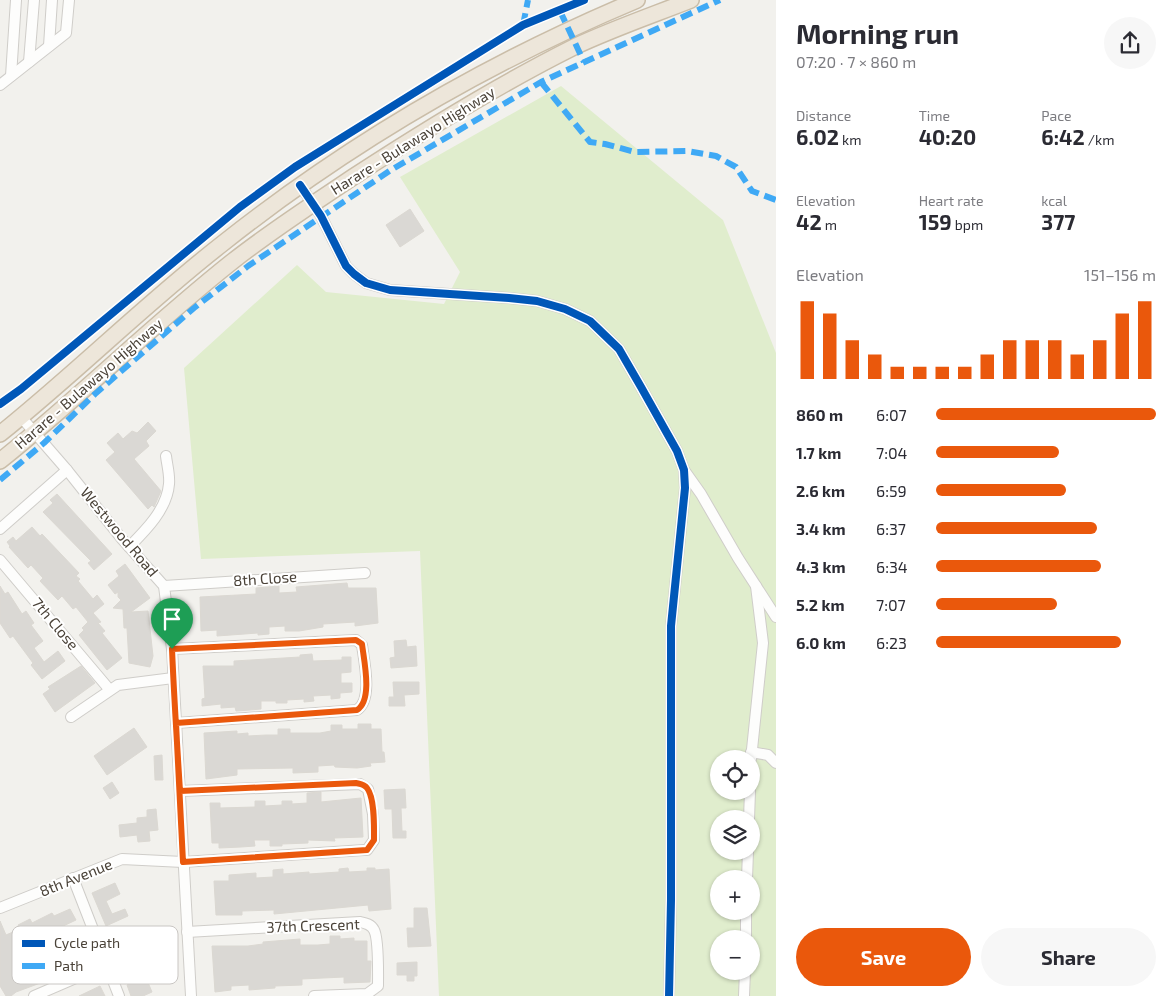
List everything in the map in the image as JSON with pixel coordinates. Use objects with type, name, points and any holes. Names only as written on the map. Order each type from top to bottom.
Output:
[{"type":"highway","name":"Harare - Bulawayo Highway","points":[[0,434],[192,267],[258,215],[300,185],[407,116],[492,67],[568,29],[637,0]]},
{"type":"highway","name":"Harare - Bulawayo Highway","points":[[0,461],[35,433],[196,290],[242,254],[312,204],[402,145],[533,69],[576,46],[691,0]]},
{"type":"street","points":[[11,76],[16,0]]},
{"type":"street","points":[[30,62],[34,0]]},
{"type":"street","points":[[49,46],[52,0]]},
{"type":"street","points":[[0,85],[66,33],[68,0]]},
{"type":"street","points":[[300,185],[321,216],[346,266],[366,283],[390,290],[537,301],[565,309],[590,321],[618,349],[663,426],[684,470],[701,494],[776,617]]},
{"type":"street","name":"Westwood Road","points":[[21,417],[67,470],[129,547],[164,586],[172,649],[191,996]]},
{"type":"street","points":[[129,547],[149,526],[162,506],[169,484],[166,456]]},
{"type":"street","points":[[0,529],[67,470]]},
{"type":"street","points":[[669,996],[671,626],[683,517],[684,470]]},
{"type":"street","name":"7th Close","points":[[0,560],[109,690]]},
{"type":"street","name":"8th Close","points":[[164,586],[365,573]]},
{"type":"street","points":[[752,750],[763,643],[756,586]]},
{"type":"street","points":[[172,649],[356,640],[362,644],[366,690],[362,707],[357,710],[176,723]]},
{"type":"street","points":[[71,717],[118,685],[173,678]]},
{"type":"street","points":[[760,755],[768,755],[776,763]]},
{"type":"street","name":"8th Avenue","points":[[0,908],[122,859],[183,862],[367,850],[374,840],[373,814],[368,789],[360,784],[180,791]]},
{"type":"street","points":[[73,878],[91,926]]},
{"type":"street","name":"37th Crescent","points":[[187,932],[360,922],[369,925],[374,930],[378,986],[367,994],[314,996]]},
{"type":"street","points":[[744,996],[745,980]]},
{"type":"street","points":[[34,996],[61,984]]},
{"type":"street","points":[[114,984],[119,996]]},
{"type":"green space","points":[[561,86],[723,220],[776,353],[776,996],[439,996],[420,551],[201,559],[184,368],[297,265],[326,292],[444,304],[460,272],[400,177]]},
{"type":"building","points":[[410,209],[424,231],[400,247],[386,225]]},
{"type":"building","points":[[148,422],[156,431],[146,441],[149,446],[134,459],[161,491],[154,507],[152,505],[148,509],[106,460],[115,452],[107,443],[118,433],[123,439],[132,431],[137,433]]},
{"type":"building","points":[[57,494],[112,554],[94,570],[88,563],[91,561],[43,512],[53,503],[50,500]]},
{"type":"building","points":[[32,527],[40,536],[42,534],[79,573],[76,576],[80,579],[78,581],[93,599],[97,595],[104,604],[93,613],[101,622],[98,623],[105,631],[102,633],[122,658],[107,670],[79,635],[84,630],[82,628],[88,622],[76,607],[73,609],[62,596],[58,600],[40,581],[43,578],[31,565],[28,568],[9,547],[7,542],[13,537],[16,541]]},
{"type":"building","points":[[125,564],[150,598],[131,612],[148,611],[153,656],[150,667],[129,663],[127,628],[124,628],[123,609],[113,608],[121,600],[118,597],[118,592],[115,594],[108,585],[119,576],[116,571]]},
{"type":"building","points":[[347,583],[348,588],[376,588],[378,623],[355,626],[355,622],[323,624],[323,627],[299,631],[285,631],[285,626],[269,627],[269,634],[258,635],[258,633],[217,636],[217,630],[201,631],[200,597],[256,594],[256,588],[279,586],[279,593],[297,592],[296,587]]},
{"type":"building","points":[[0,586],[5,594],[8,592],[22,614],[26,611],[34,623],[31,625],[43,641],[34,648],[44,662],[58,651],[65,661],[42,679],[13,636],[10,638],[0,623]]},
{"type":"building","points":[[406,640],[407,647],[416,646],[417,666],[391,668],[390,658],[395,657],[394,641]]},
{"type":"building","points":[[312,654],[313,661],[342,660],[342,657],[351,657],[351,672],[341,673],[341,683],[352,683],[352,692],[340,693],[340,698],[331,699],[331,695],[313,696],[314,701],[304,702],[304,699],[287,700],[287,703],[261,701],[261,709],[236,711],[235,707],[221,708],[221,704],[202,706],[202,699],[205,698],[203,666],[234,666],[234,661],[300,657],[300,655]]},
{"type":"building","points":[[81,666],[95,683],[55,712],[43,694],[50,689],[48,687]]},
{"type":"building","points":[[393,682],[419,682],[419,694],[404,695],[405,706],[389,706],[389,697],[394,697]]},
{"type":"building","points":[[358,724],[371,724],[371,729],[381,729],[382,752],[384,752],[385,762],[370,763],[371,766],[357,768],[335,767],[334,765],[318,766],[318,772],[293,773],[293,768],[237,769],[237,775],[206,779],[204,733],[237,731],[237,734],[248,733],[248,736],[278,735],[278,729],[290,729],[290,733],[320,733],[331,731],[331,725],[342,725],[342,729],[358,729]]},
{"type":"building","points":[[134,728],[147,747],[107,775],[94,756]]},
{"type":"building","points":[[162,755],[163,780],[155,780],[154,756]]},
{"type":"building","points":[[112,782],[119,793],[110,799],[103,788]]},
{"type":"building","points":[[405,789],[406,808],[401,808],[402,831],[406,831],[406,838],[393,838],[392,809],[385,809],[384,790]]},
{"type":"building","points":[[321,792],[321,802],[361,798],[363,837],[334,838],[335,841],[308,840],[308,843],[282,844],[282,846],[270,846],[270,840],[254,840],[255,846],[241,847],[219,848],[219,843],[212,843],[210,803],[220,803],[220,808],[255,807],[255,801],[265,801],[265,806],[282,805],[282,801],[292,801],[292,804],[307,803],[307,793]]},
{"type":"building","points":[[156,809],[158,830],[149,831],[150,841],[138,842],[137,835],[120,837],[119,825],[137,823],[137,818],[147,817],[147,810]]},
{"type":"building","points":[[348,868],[349,872],[367,871],[367,868],[375,868],[375,870],[389,869],[391,909],[369,911],[368,905],[274,914],[274,910],[242,911],[242,915],[216,915],[214,881],[229,881],[229,875],[256,873],[256,878],[273,877],[273,870],[283,869],[283,874],[309,872],[309,874],[339,872],[339,869]]},
{"type":"building","points":[[115,883],[120,894],[106,901],[112,914],[125,909],[128,916],[106,926],[92,893]]},
{"type":"building","points":[[414,908],[427,908],[431,946],[408,947],[407,928],[414,928]]},
{"type":"building","points":[[70,909],[76,920],[63,926],[18,925],[30,919],[32,923],[52,913],[54,916]]},
{"type":"building","points":[[0,921],[6,935],[12,932],[12,984],[37,984],[16,992],[11,996],[6,996],[0,986]]},
{"type":"building","points":[[330,936],[340,936],[340,939],[354,938],[354,941],[367,941],[367,961],[371,961],[370,982],[344,983],[344,977],[302,979],[302,985],[275,986],[275,988],[249,990],[249,985],[231,986],[231,990],[215,992],[212,946],[248,946],[263,944],[263,942],[300,939],[300,945],[330,944]]},
{"type":"building","points":[[417,962],[417,976],[414,976],[414,981],[407,981],[407,975],[397,975],[397,963]]},
{"type":"building","points":[[149,984],[152,992],[143,996],[131,996],[127,985]]},
{"type":"building","points":[[100,986],[105,996],[79,996]]},
{"type":"marked path","points":[[523,25],[528,0]]},
{"type":"marked path","points":[[0,480],[44,443],[95,394],[194,308],[248,266],[391,170],[541,82],[720,0]]},
{"type":"marked path","points":[[560,11],[584,62]]},
{"type":"marked path","points":[[541,82],[590,142],[635,152],[687,151],[716,156],[736,167],[752,191],[776,200]]},
{"type":"cycle path","points":[[0,404],[21,389],[240,207],[295,167],[523,25],[584,0]]},
{"type":"cycle path","points":[[300,185],[321,216],[346,266],[366,283],[390,290],[537,301],[565,309],[590,321],[619,349],[677,451],[684,470],[685,488],[671,626],[669,996]]},
{"type":"route","points":[[172,649],[173,678],[180,791],[356,783],[363,785],[368,789],[373,814],[374,840],[367,850],[183,862],[180,791],[176,723],[357,710],[362,707],[366,696],[362,644],[360,641],[172,649]]}]
